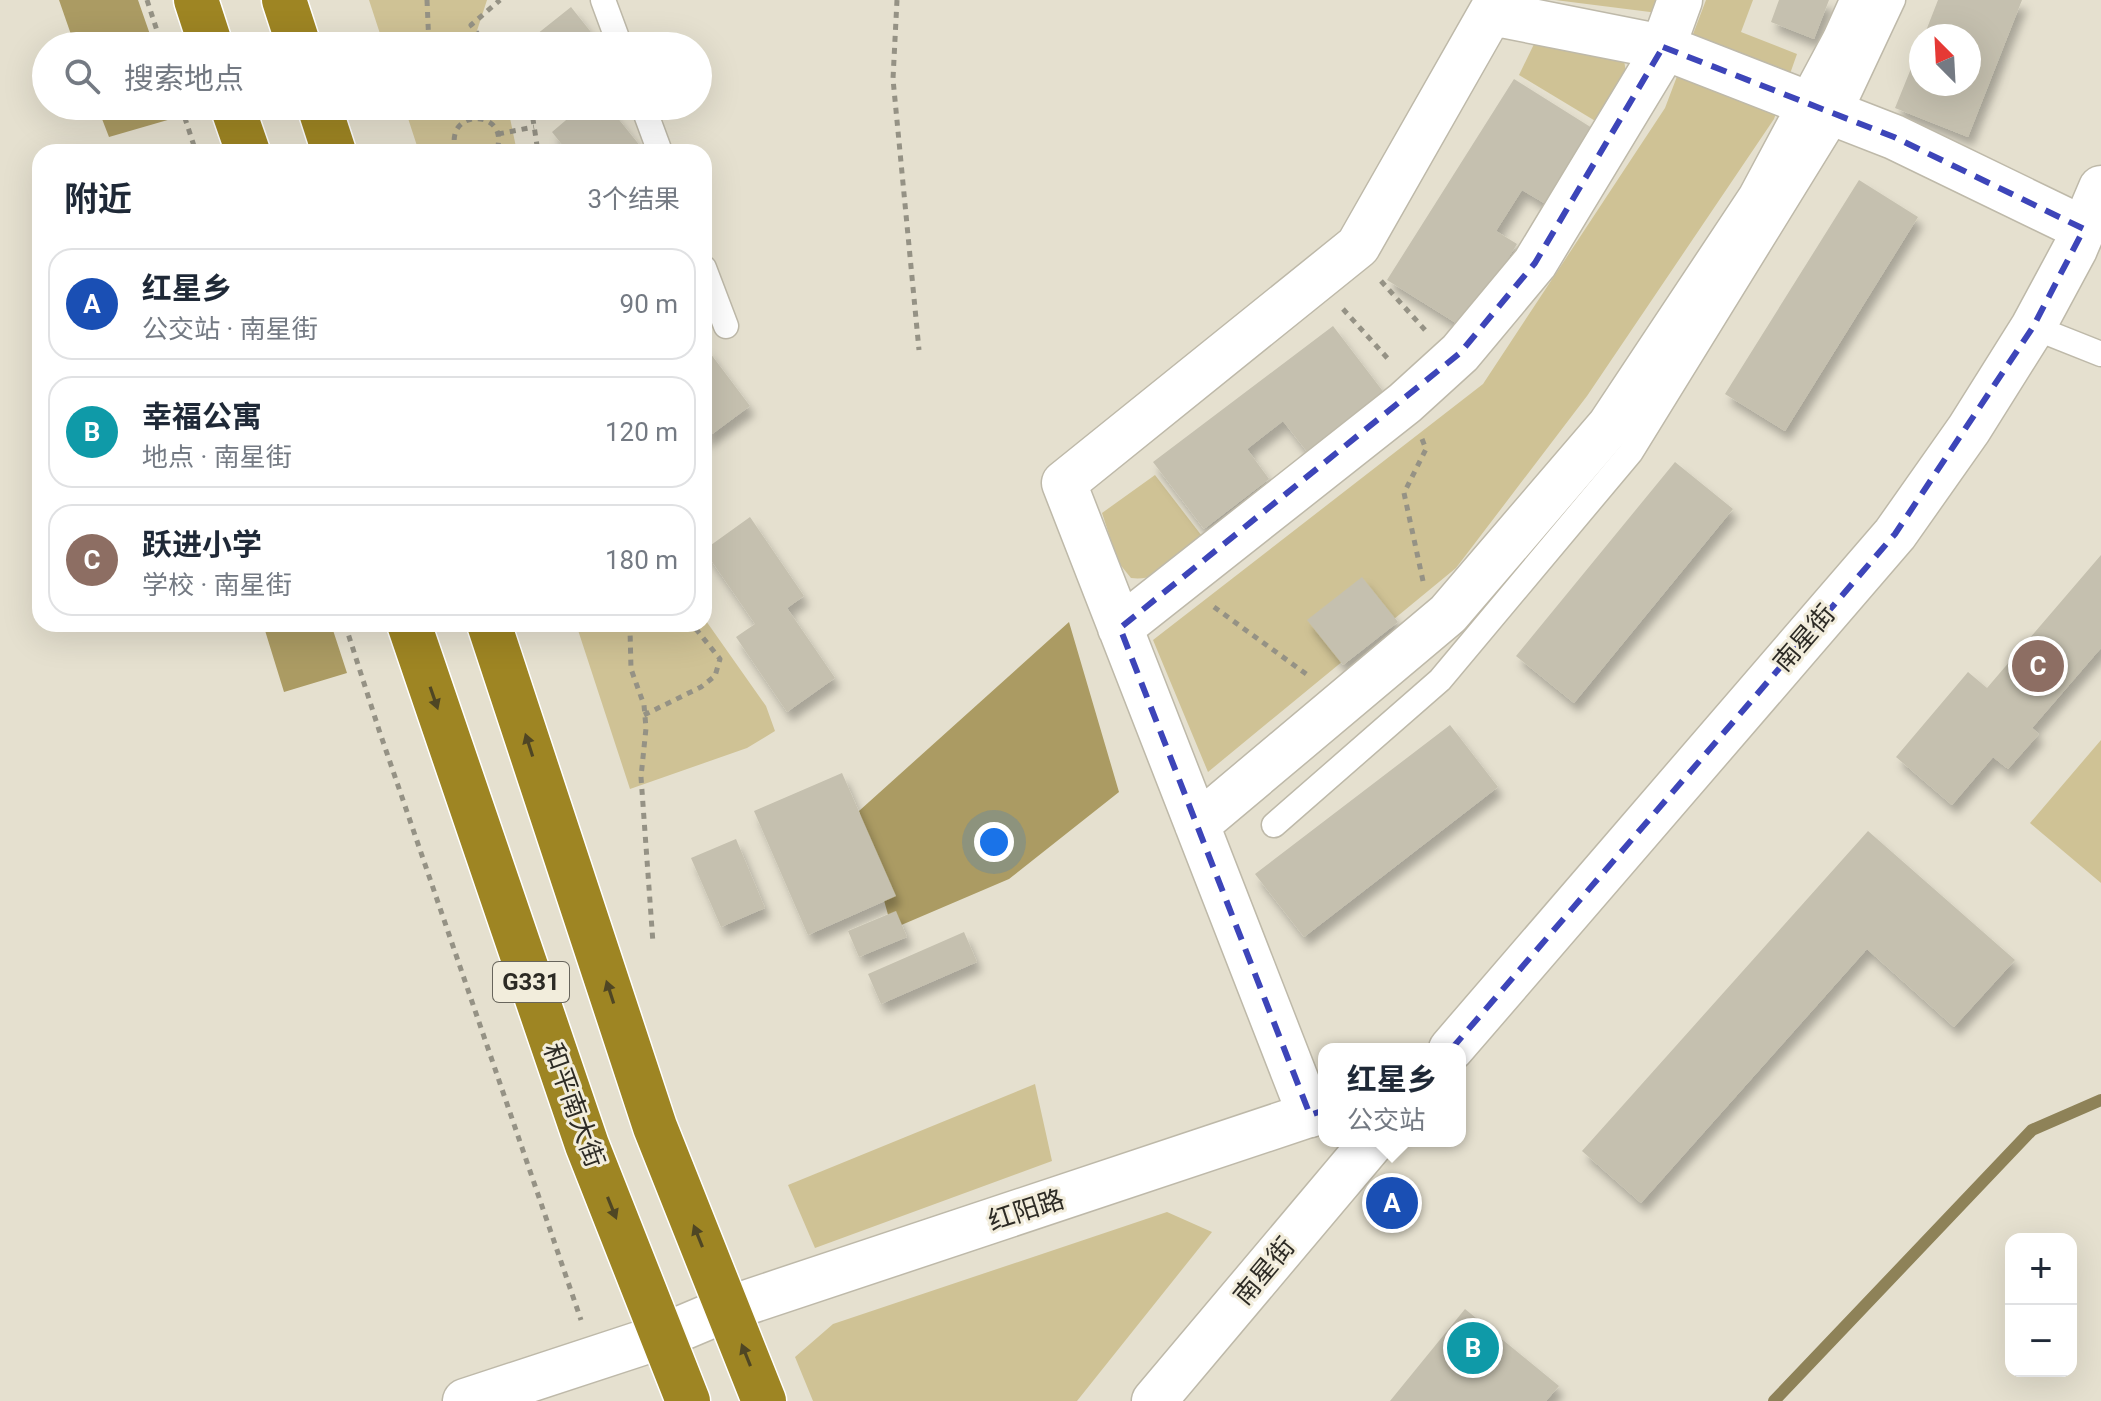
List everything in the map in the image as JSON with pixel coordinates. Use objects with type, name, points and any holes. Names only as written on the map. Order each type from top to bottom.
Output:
[{"type":"highway","points":[[196,0],[206,32]]},
{"type":"highway","points":[[284,0],[294,32]]},
{"type":"highway","points":[[237,120],[245,144]]},
{"type":"highway","points":[[324,120],[331,144]]},
{"type":"highway","name":"和平南大街","points":[[412,632],[587,1145],[688,1401]]},
{"type":"highway","name":"G331","points":[[492,632],[655,1127],[764,1401]]},
{"type":"street","points":[[1120,628],[1412,397],[1452,360],[1535,263],[1659,58],[1680,0]]},
{"type":"street","points":[[1197,825],[1448,614],[1610,425],[1760,199],[1826,109],[1844,42],[1863,0]]},
{"type":"street","points":[[1317,1112],[1197,825],[1064,483],[1358,246],[1495,7],[1663,47],[1894,137],[2084,229]]},
{"type":"street","name":"南星街","points":[[1456,1043],[1895,534],[1969,429],[2033,327],[2084,229],[2101,188]]},
{"type":"street","name":"红阳路","points":[[663,1336],[727,1309],[1317,1112]]},
{"type":"street","name":"南星街","points":[[1154,1401],[1368,1147]]},
{"type":"street","points":[[465,1401],[663,1336]]},
{"type":"lane","points":[[603,0],[615,32]]},
{"type":"lane","points":[[1274,825],[1440,680],[1631,452],[1826,109],[1893,0]]},
{"type":"lane","points":[[648,120],[657,144]]},
{"type":"lane","points":[[712,289],[726,326]]},
{"type":"lane","points":[[2033,327],[2101,354]]},
{"type":"path","points":[[147,0],[157,32]]},
{"type":"path","points":[[427,0],[428,32]]},
{"type":"path","points":[[476,32],[471,25],[500,0]]},
{"type":"path","points":[[897,0],[893,79],[919,350]]},
{"type":"path","points":[[186,120],[193,144]]},
{"type":"path","points":[[456,144],[457,129],[468,120]]},
{"type":"path","points":[[483,120],[490,122],[498,134],[497,144]]},
{"type":"path","points":[[533,120],[537,144]]},
{"type":"path","points":[[498,134],[534,127]]},
{"type":"path","points":[[1380,280],[1452,360]]},
{"type":"path","points":[[1333,298],[1412,397],[1426,449],[1404,493],[1421,571],[1429,630]]},
{"type":"path","points":[[1177,581],[1344,701]]},
{"type":"path","points":[[348,632],[593,1358]]},
{"type":"path","points":[[632,632],[631,669],[644,705],[646,728],[641,777],[653,943]]},
{"type":"path","points":[[644,715],[701,687],[715,676],[720,659],[698,632]]},
{"type":"highlighted area","points":[[1663,47],[1894,137],[2084,229],[2033,327],[1895,534],[1429,1075],[1310,1115],[1120,628],[1460,353],[1535,263]]},
{"type":"shaded area","points":[[59,0],[138,0],[149,32],[70,32]]},
{"type":"shaded area","points":[[369,0],[487,0],[477,32],[379,32]]},
{"type":"shaded area","points":[[1555,0],[1663,0],[1658,13]]},
{"type":"shaded area","points":[[1706,0],[1753,0],[1741,32],[1797,54],[1774,119],[1587,396],[1456,568],[1208,772],[1153,640],[1483,384],[1665,108]]},
{"type":"shaded area","points":[[1535,42],[1619,51],[1624,61],[1624,79],[1597,122],[1519,75]]},
{"type":"shaded area","points":[[102,120],[168,120],[109,137]]},
{"type":"shaded area","points":[[409,120],[510,120],[515,144],[416,144]]},
{"type":"shaded area","points":[[1155,475],[1205,540],[1162,572],[1131,578],[1118,562],[1102,513]]},
{"type":"shaded area","points":[[1069,622],[1119,792],[1009,879],[892,929],[859,811]]},
{"type":"shaded area","points":[[712,629],[766,706],[775,731],[747,748],[630,789],[579,632],[712,632]]},
{"type":"shaded area","points":[[265,632],[334,632],[347,673],[284,692]]},
{"type":"shaded area","points":[[2101,740],[2101,883],[2030,823]]},
{"type":"shaded area","points":[[1035,1084],[1052,1161],[815,1248],[788,1185]]},
{"type":"shaded area","points":[[1167,1212],[1212,1232],[1077,1401],[813,1401],[795,1357],[833,1324]]},
{"type":"building","points":[[1779,0],[1829,0],[1814,39],[1771,22]]},
{"type":"building","points":[[1938,0],[2022,0],[1968,137],[1895,108],[1909,74],[1909,96],[1981,96],[1981,24],[1929,24]]},
{"type":"building","points":[[571,7],[591,32],[540,32]]},
{"type":"building","points":[[1514,79],[1592,128],[1544,203],[1522,190],[1496,231],[1517,244],[1464,328],[1387,280]]},
{"type":"building","points":[[566,120],[619,120],[639,144],[562,144],[552,132]]},
{"type":"building","points":[[1859,180],[1918,217],[1785,431],[1725,394]]},
{"type":"building","points":[[1333,326],[1385,394],[1308,453],[1283,421],[1247,449],[1269,479],[1204,529],[1153,462]]},
{"type":"building","points":[[712,356],[750,406],[712,434]]},
{"type":"building","points":[[1675,462],[1733,509],[1574,703],[1516,656]]},
{"type":"building","points":[[750,517],[804,596],[787,608],[835,678],[787,712],[736,637],[755,624],[712,562],[712,544]]},
{"type":"building","points":[[2101,555],[2101,648],[2032,728],[2039,734],[2008,769],[1993,757],[1952,805],[1896,757],[1968,672],[1987,688]]},
{"type":"building","points":[[1362,577],[1398,622],[1343,665],[1307,620]]},
{"type":"building","points":[[1450,725],[1498,787],[1304,937],[1255,874]]},
{"type":"building","points":[[842,773],[896,896],[808,935],[754,811]]},
{"type":"building","points":[[1868,831],[2015,960],[1954,1027],[1867,949],[1641,1203],[1582,1151]]},
{"type":"building","points":[[736,839],[765,908],[721,927],[691,858]]},
{"type":"building","points":[[896,911],[907,937],[859,957],[848,931]]},
{"type":"building","points":[[964,932],[977,962],[881,1004],[868,974]]},
{"type":"building","points":[[1465,1309],[1559,1386],[1546,1401],[1390,1401]]},
{"type":"waterway","points":[[1774,1401],[2032,1130],[2101,1100]]},
{"type":"place","name":"跃进小学","points":[[2038,666]]},
{"type":"place","name":"红星乡","points":[[1392,1203]]},
{"type":"place","name":"幸福公寓","points":[[1473,1348]]}]
